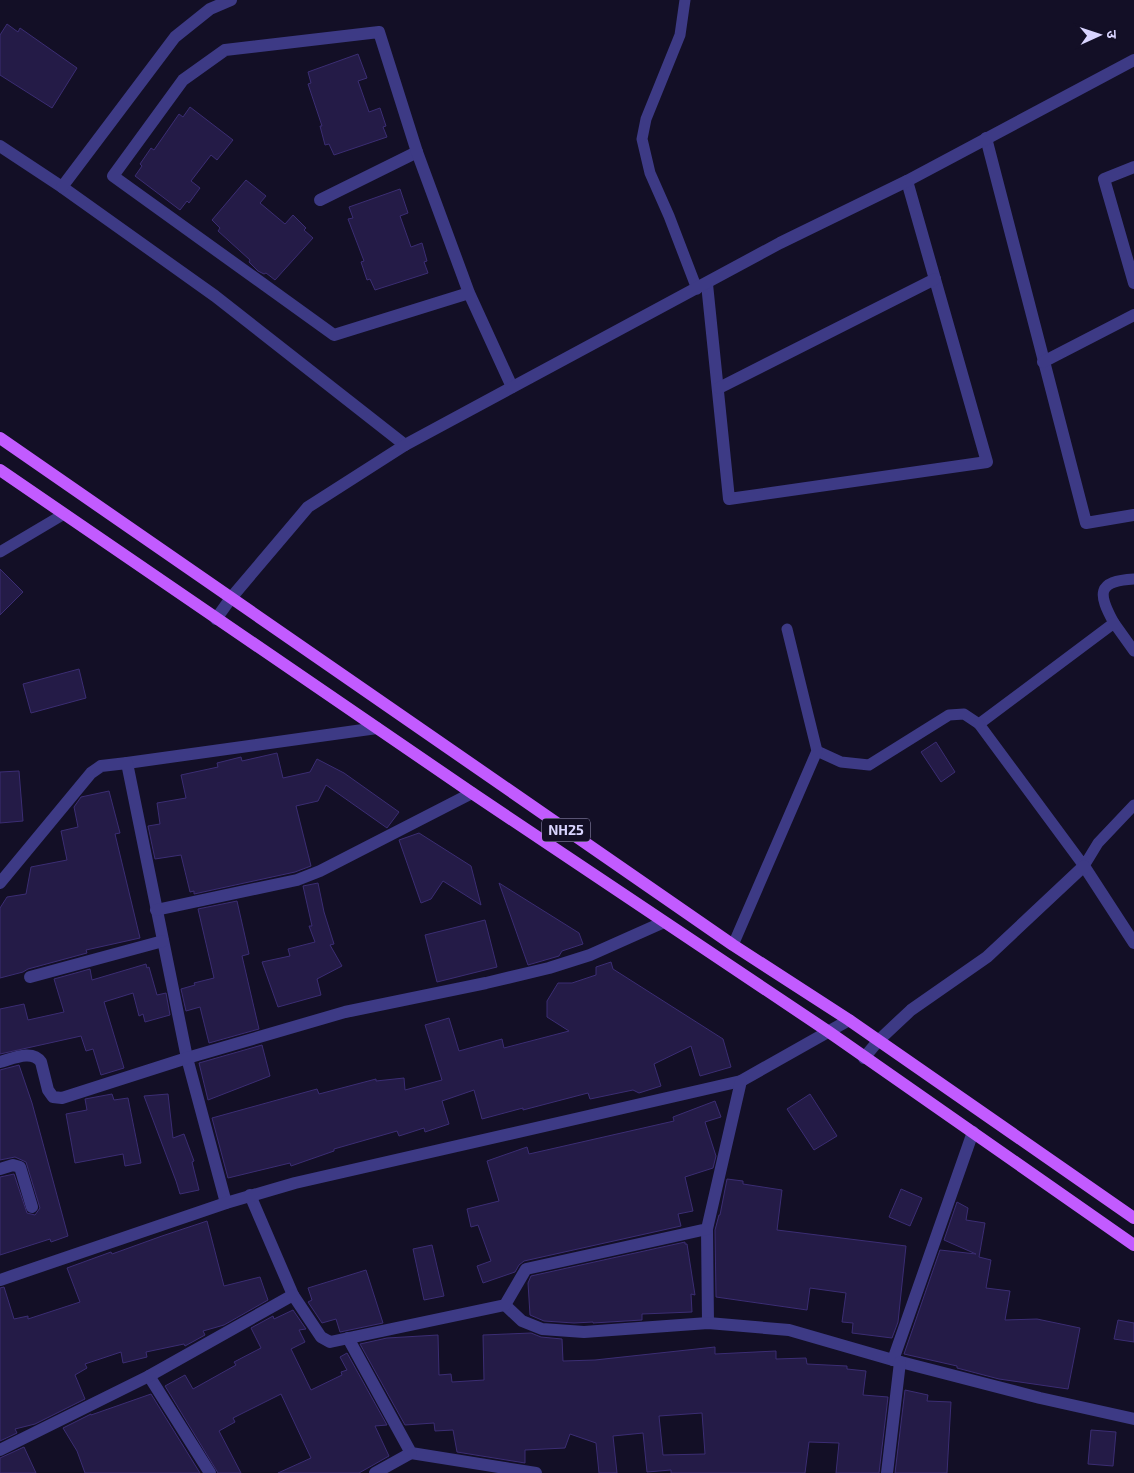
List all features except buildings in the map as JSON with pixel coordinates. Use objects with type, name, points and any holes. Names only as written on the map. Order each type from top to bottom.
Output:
[{"type":"main road","name":"NH25","points":[[0,438],[733,945],[849,1020],[1131,1213]]},
{"type":"main road","name":"NH25","points":[[0,470],[472,793],[829,1032],[1134,1245]]},
{"type":"street","points":[[62,187],[175,36],[210,9],[231,0]]},
{"type":"street","points":[[468,293],[334,335],[113,176],[183,80],[225,50],[379,32],[417,152],[468,293],[512,387]]},
{"type":"street","points":[[216,619],[231,598],[308,506],[405,445],[780,243],[907,181],[1134,60]]},
{"type":"street","points":[[986,138],[1086,523],[1134,515]]},
{"type":"street","points":[[0,146],[62,187],[215,296],[405,445]]},
{"type":"street","points":[[320,200],[417,152]]},
{"type":"street","points":[[1134,167],[1104,179],[1134,283]]},
{"type":"street","points":[[702,286],[719,388],[729,499],[987,462],[907,181]]},
{"type":"street","points":[[719,388],[935,279]]},
{"type":"street","points":[[1043,362],[1134,315]]},
{"type":"street","points":[[0,883],[91,773],[101,766],[377,728]]},
{"type":"street","points":[[127,763],[187,1058],[226,1203]]},
{"type":"street","points":[[156,910],[297,880],[320,871],[472,793]]},
{"type":"street","points":[[864,1058],[878,1041],[911,1010],[986,957],[1084,866],[1134,943]]},
{"type":"street","points":[[0,1062],[28,1055],[38,1058],[41,1062],[48,1090],[53,1097],[62,1098],[187,1058],[345,1012],[549,968],[590,954],[664,922]]},
{"type":"street","points":[[30,978],[163,941]]},
{"type":"street","points":[[0,1280],[250,1195],[294,1183],[741,1081],[849,1020]]},
{"type":"street","points":[[708,1323],[707,1229],[741,1081]]},
{"type":"street","points":[[887,1473],[896,1361],[974,1132]]},
{"type":"street","points":[[0,1169],[13,1165],[20,1166],[32,1207]]},
{"type":"street","points":[[250,1195],[293,1295],[321,1338],[330,1342],[505,1304],[526,1269],[707,1229]]},
{"type":"street","points":[[0,1450],[149,1376],[293,1295]]},
{"type":"street","points":[[505,1304],[522,1321],[542,1329],[584,1332],[708,1323],[789,1330],[896,1361],[1040,1398],[1134,1419]]},
{"type":"street","points":[[348,1338],[411,1453]]},
{"type":"street","points":[[149,1376],[210,1473]]},
{"type":"street","points":[[375,1473],[411,1453],[536,1473]]},
{"type":"lane","points":[[685,0],[680,35],[646,120],[642,139],[650,173],[702,286]]},
{"type":"lane","points":[[0,552],[64,514]]},
{"type":"lane","points":[[1134,579],[1117,580],[1109,583],[1105,588],[1103,603],[1114,624],[1134,651]]},
{"type":"lane","points":[[979,724],[1114,624]]},
{"type":"lane","points":[[733,945],[817,751],[787,629]]},
{"type":"lane","points":[[817,751],[840,762],[869,765],[949,715],[964,714],[979,724],[1084,866],[1098,843],[1134,805]]}]
